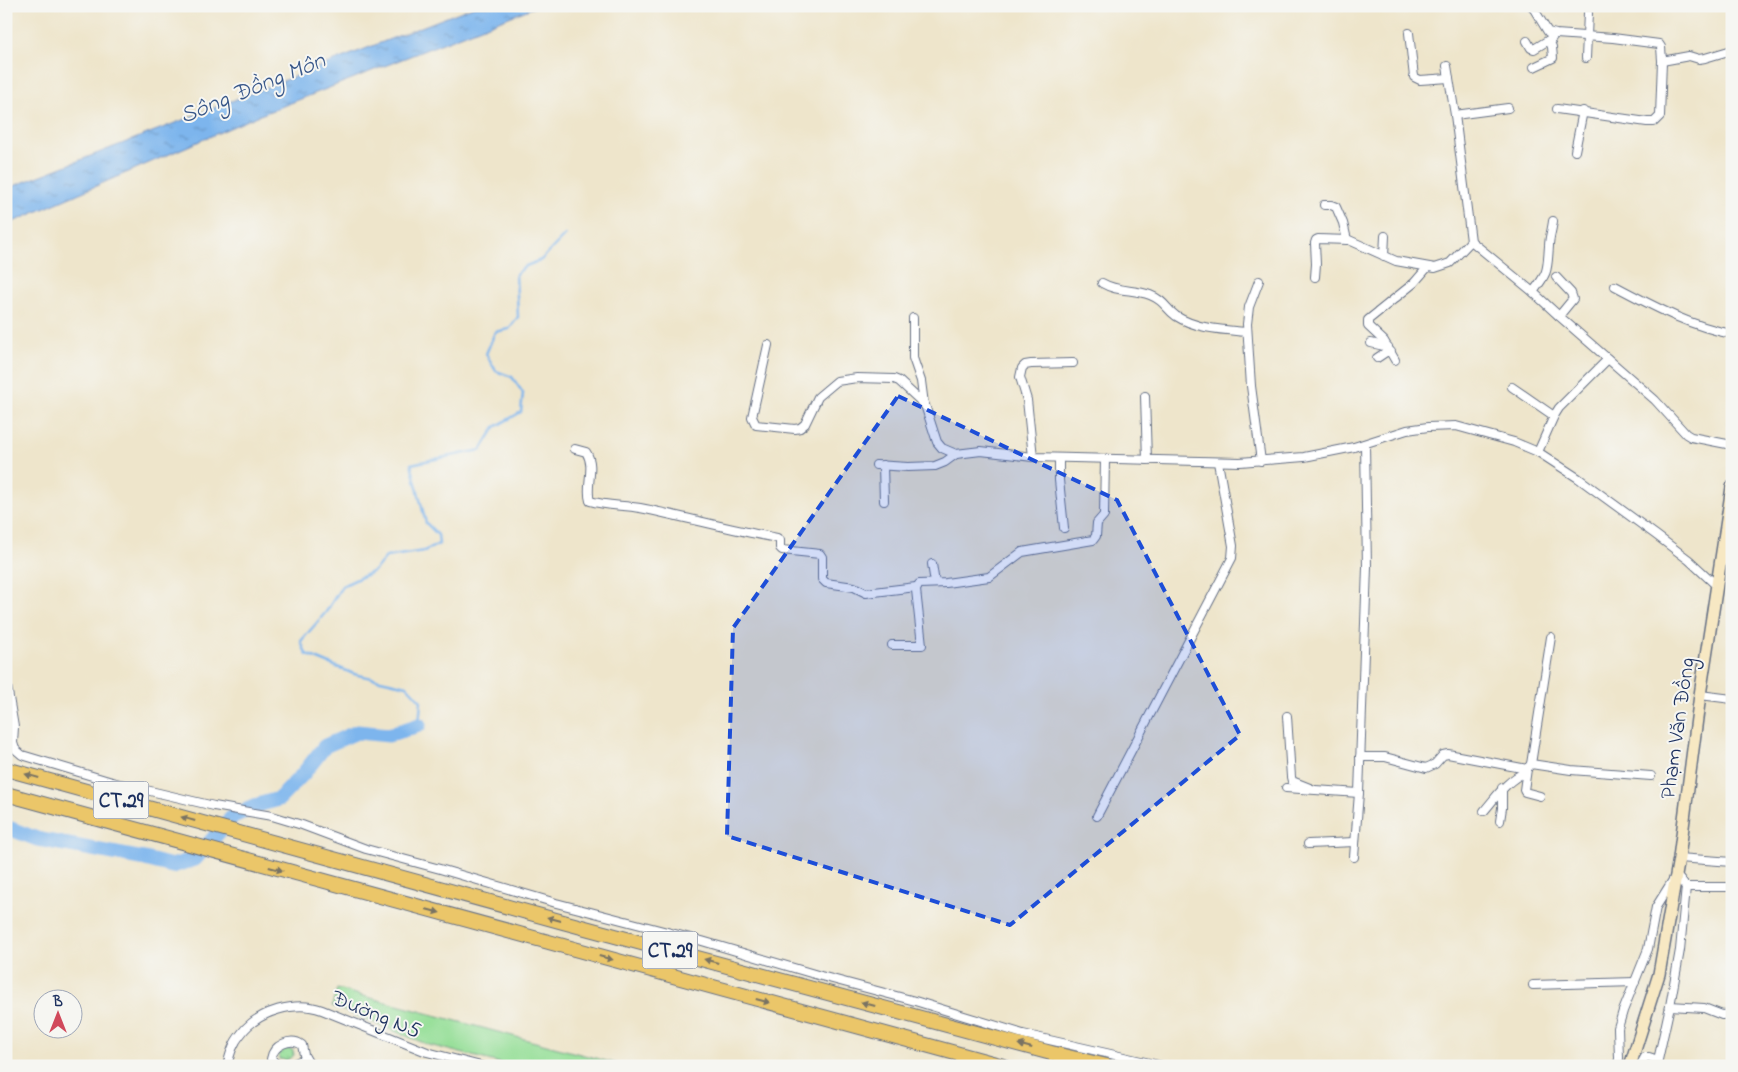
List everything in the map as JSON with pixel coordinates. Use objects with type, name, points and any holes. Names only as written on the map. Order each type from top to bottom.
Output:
[{"type":"highway","name":"CT.29","points":[[6,769],[1055,1054],[1107,1066]]},
{"type":"highway","name":"CT.29","points":[[6,794],[1003,1066]]},
{"type":"main road","name":"Phạm Văn Đồng","points":[[1630,1066],[1659,974],[1676,875],[1700,695],[1717,586],[1726,560],[1732,490]]},
{"type":"street","points":[[1532,6],[1548,32],[1659,44],[1661,47],[1660,116],[1654,122],[1556,109]]},
{"type":"street","points":[[1586,58],[1588,13]]},
{"type":"street","points":[[1409,33],[1414,77],[1420,80],[1450,78]]},
{"type":"street","points":[[1527,41],[1531,48],[1534,49],[1556,34]]},
{"type":"street","points":[[1534,67],[1553,58],[1549,40]]},
{"type":"street","points":[[1662,61],[1689,56],[1700,59],[1732,50]]},
{"type":"street","points":[[1448,66],[1456,114],[1471,242],[1533,292],[1656,400],[1686,434],[1691,437],[1732,445]]},
{"type":"street","points":[[1456,114],[1508,108]]},
{"type":"street","points":[[1575,151],[1582,112]]},
{"type":"street","points":[[1324,205],[1330,205],[1339,212],[1347,240]]},
{"type":"street","points":[[1533,292],[1547,270],[1553,222]]},
{"type":"street","points":[[1384,256],[1385,236]]},
{"type":"street","points":[[1315,277],[1316,240],[1347,240],[1404,264],[1427,268],[1442,267],[1450,263],[1471,242]]},
{"type":"street","points":[[1395,360],[1389,349],[1372,331],[1367,323],[1368,320],[1414,283],[1427,268]]},
{"type":"street","points":[[1556,277],[1574,299],[1559,316]]},
{"type":"street","points":[[1259,281],[1249,307],[1247,332],[1260,461]]},
{"type":"street","points":[[1102,284],[1110,288],[1134,290],[1159,298],[1178,317],[1189,322],[1209,328],[1247,332]]},
{"type":"street","points":[[1615,286],[1661,311],[1687,322],[1732,334]]},
{"type":"street","points":[[913,318],[913,358],[920,381],[924,405],[937,442],[942,448],[956,454]]},
{"type":"street","points":[[1372,343],[1389,349]]},
{"type":"street","points":[[768,345],[752,417],[754,423],[758,426],[800,428],[805,424],[818,397],[837,381],[845,379],[898,380],[921,400],[924,405]]},
{"type":"street","points":[[1377,358],[1389,349]]},
{"type":"street","points":[[1538,452],[1559,408],[1608,359]]},
{"type":"street","points":[[1032,457],[1027,400],[1021,382],[1022,368],[1031,364],[1073,363]]},
{"type":"street","points":[[1512,387],[1554,416]]},
{"type":"street","points":[[1145,396],[1146,460]]},
{"type":"street","points":[[884,501],[879,465],[936,466],[956,454],[981,451],[1059,458],[1218,462],[1260,461],[1304,456],[1365,444],[1407,430],[1456,426],[1514,442],[1538,452],[1578,478],[1656,535],[1689,560],[1717,586]]},
{"type":"street","points":[[1354,857],[1359,793],[1368,567],[1365,444]]},
{"type":"street","points":[[575,449],[586,452],[589,457],[590,476],[588,494],[590,501],[639,508],[740,532],[777,538],[780,540],[780,548],[782,550],[820,554],[822,557],[822,579],[824,582],[857,589],[866,593],[916,587],[919,584],[989,577],[1022,552],[1093,540],[1096,536],[1097,523],[1104,515],[1105,459]]},
{"type":"street","points":[[1059,458],[1059,490],[1064,528]]},
{"type":"street","points":[[1097,816],[1232,558],[1233,546],[1218,462]]},
{"type":"street","points":[[932,564],[935,583]]},
{"type":"street","points":[[892,645],[921,646],[922,644],[916,587]]},
{"type":"street","points":[[1540,796],[1525,792],[1524,790],[1551,637]]},
{"type":"street","points":[[6,680],[8,682],[9,704],[14,726],[13,743],[19,754],[112,782],[214,806],[280,818],[366,849],[556,903],[702,940],[1023,1034],[1163,1066]]},
{"type":"street","points":[[1700,695],[1732,699]]},
{"type":"street","points":[[1287,716],[1292,781],[1312,789]]},
{"type":"street","points":[[1360,757],[1385,757],[1426,768],[1435,764],[1443,755],[1448,754],[1528,769],[1651,776]]},
{"type":"street","points":[[1484,811],[1502,788],[1528,769]]},
{"type":"street","points":[[1286,788],[1359,793]]},
{"type":"street","points":[[1500,821],[1502,788]]},
{"type":"street","points":[[1308,844],[1355,842]]},
{"type":"street","points":[[1678,858],[1732,862]]},
{"type":"street","points":[[1618,1066],[1618,1028],[1623,1011],[1648,949],[1656,907],[1676,875],[1686,887],[1680,950],[1670,1006],[1658,1060],[1645,1057],[1640,1066]]},
{"type":"street","points":[[1686,887],[1732,887]]},
{"type":"street","points":[[1533,985],[1635,982]]},
{"type":"street","name":"Đường N5","points":[[227,1066],[231,1050],[239,1036],[251,1023],[260,1017],[285,1008],[308,1006],[427,1052],[480,1066]]},
{"type":"street","points":[[1670,1006],[1704,1008],[1722,1014],[1732,1014]]},
{"type":"street","points":[[279,1066],[271,1058],[272,1053],[279,1046],[291,1041],[298,1041],[302,1045],[308,1062]]},
{"type":"street","points":[[288,1066],[300,1061],[317,1066]]},
{"type":"highlighted area","points":[[898,396],[1117,500],[1240,735],[1010,925],[727,836],[733,628]]},
{"type":"green space","points":[[337,989],[625,1066],[512,1066],[429,1045],[332,1006]]},
{"type":"green space","points":[[287,1048],[293,1050],[294,1055],[287,1060],[279,1059],[279,1052]]},
{"type":"water","name":"Sông Đồng Môn","points":[[475,6],[537,6],[255,117],[6,225],[6,189]]},
{"type":"waterway","points":[[419,725],[421,701],[407,686],[354,674],[306,654],[301,641],[326,612],[342,586],[374,571],[386,557],[424,551],[439,544],[438,535],[426,523],[411,464],[481,450],[495,427],[521,412],[523,393],[512,377],[496,371],[486,354],[495,332],[509,329],[518,317],[516,274],[526,266],[541,260],[565,235]]},
{"type":"waterway","points":[[6,827],[37,839],[145,859],[172,866],[195,859],[233,816],[261,804],[279,799],[303,774],[325,746],[357,732],[389,735],[419,725]]}]
